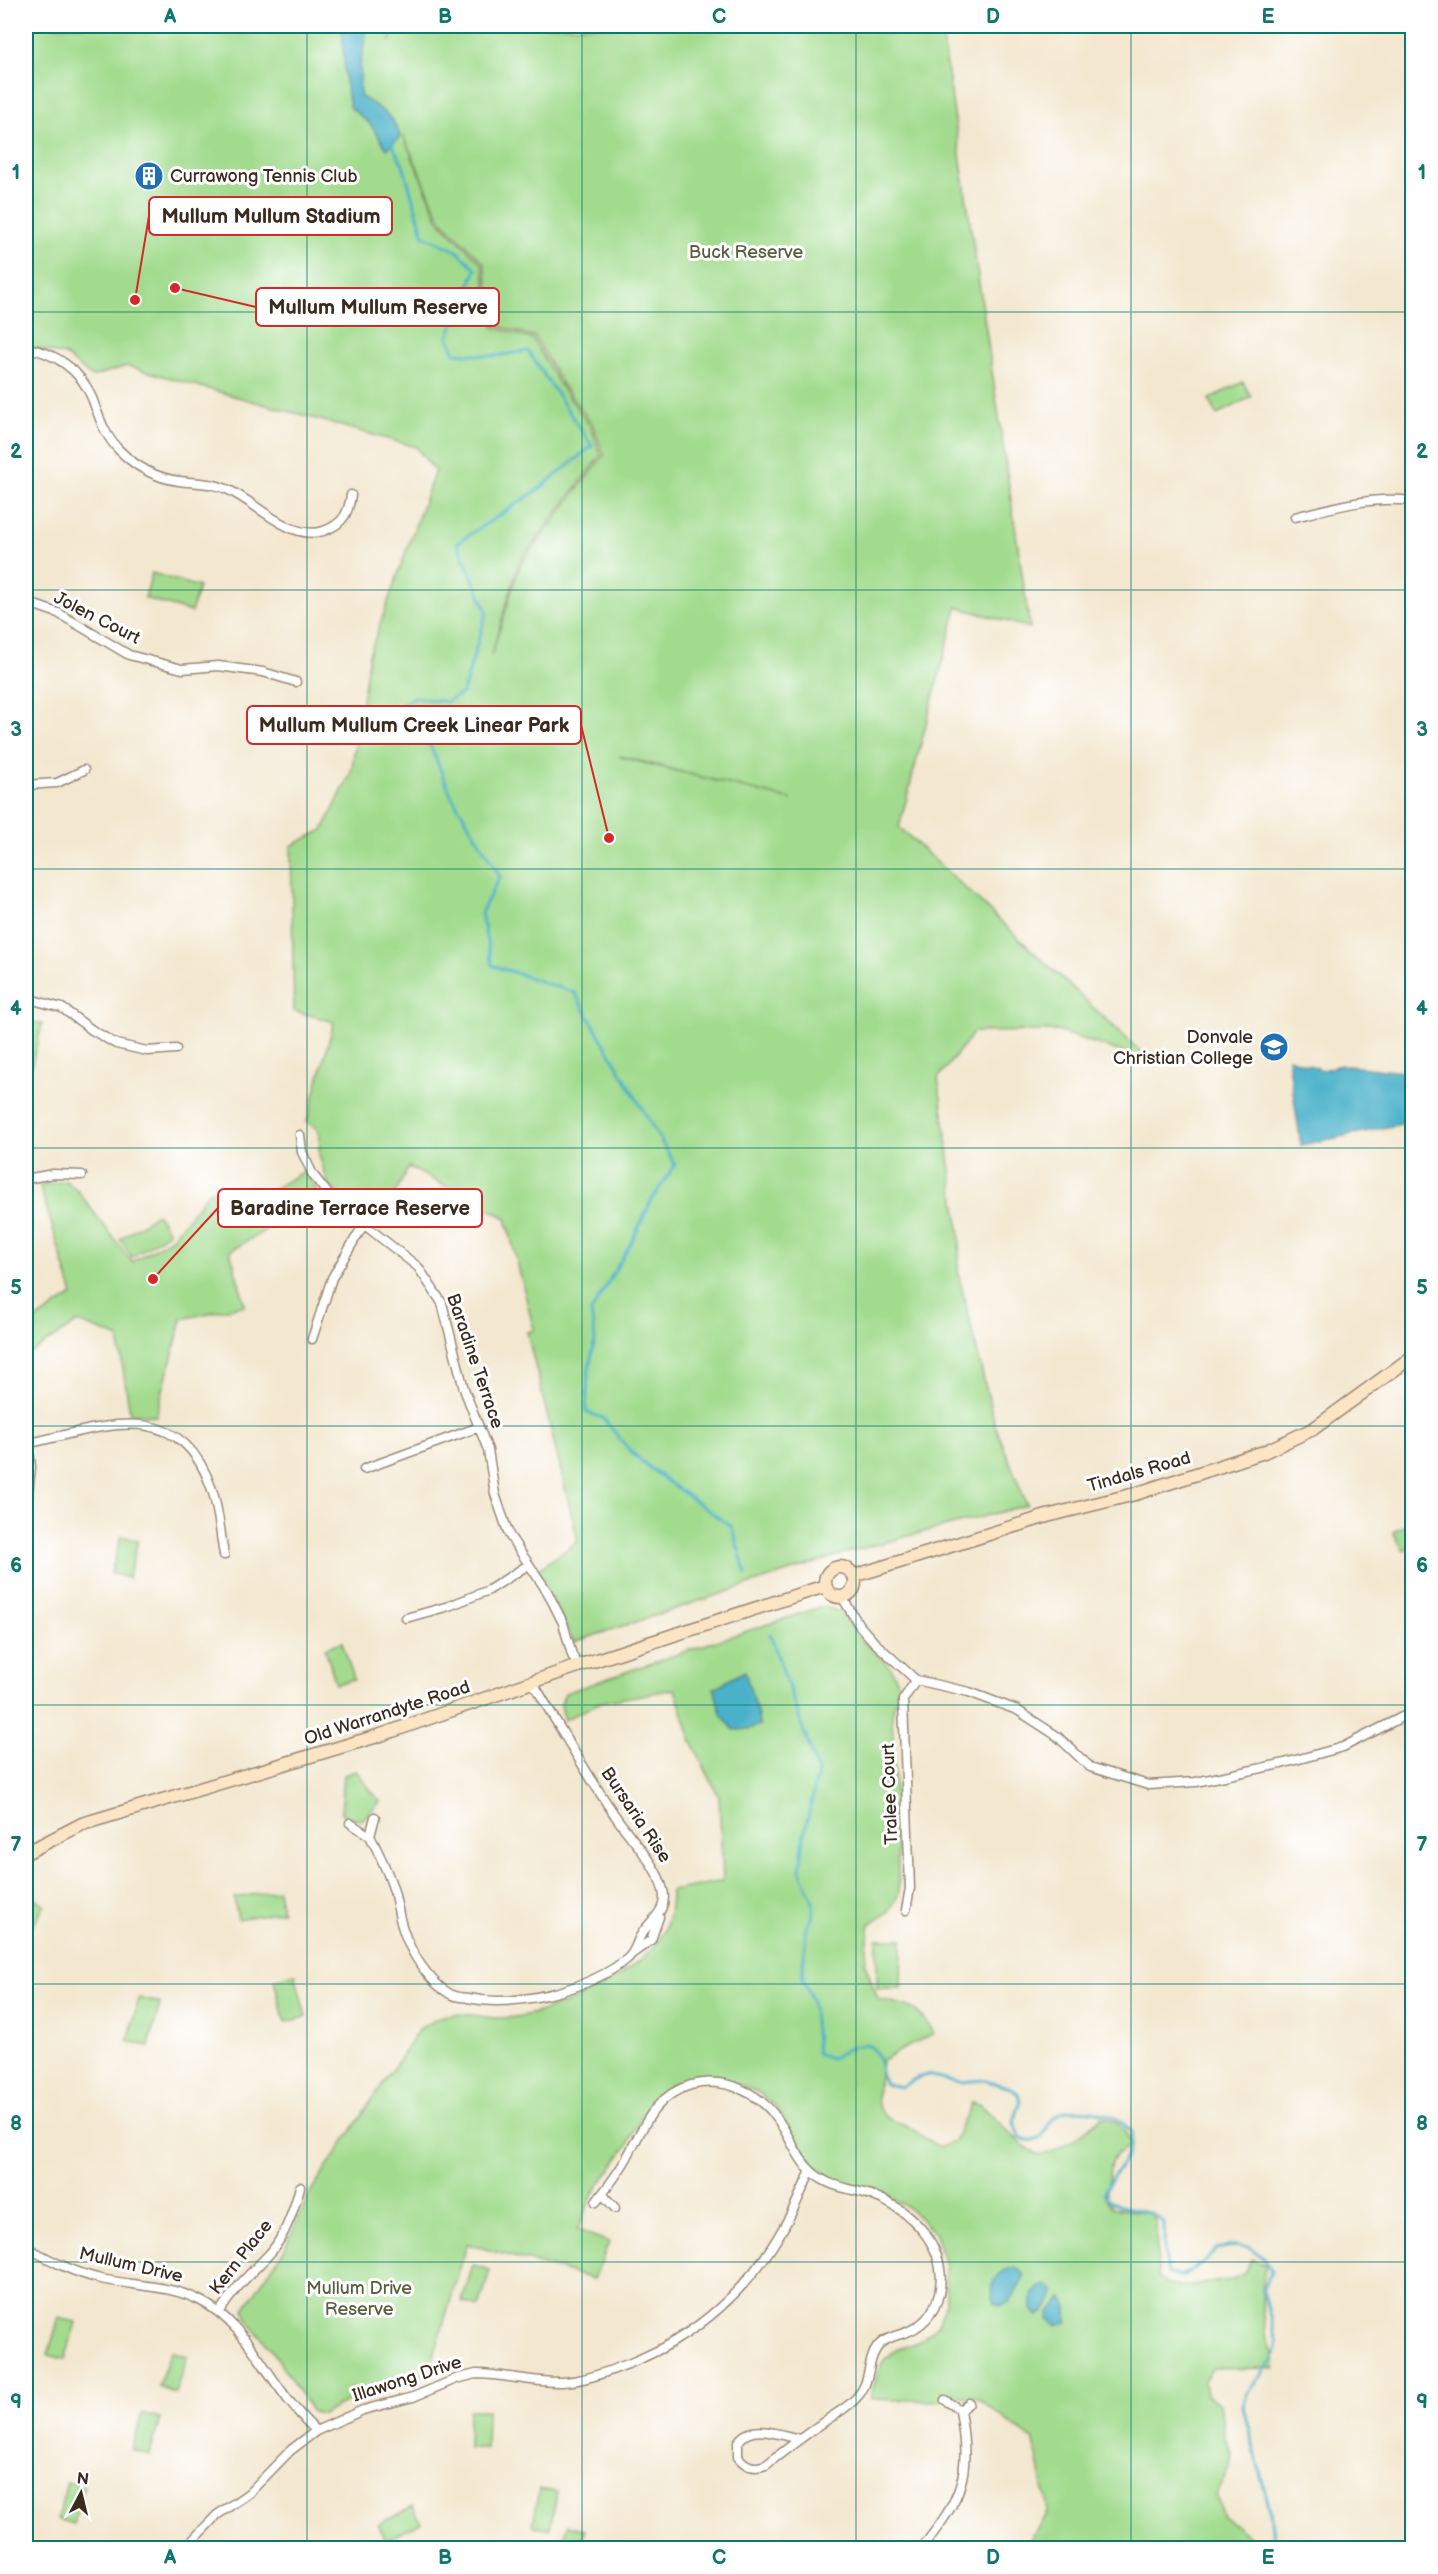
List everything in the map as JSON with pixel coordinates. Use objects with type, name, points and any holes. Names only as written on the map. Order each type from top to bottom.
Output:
[{"type":"main road","name":"Tindals Road","points":[[854,1576],[1047,1516],[1146,1490],[1264,1452],[1312,1429],[1413,1357]]},
{"type":"main road","points":[[835,1567],[848,1569],[854,1576],[853,1589],[842,1597],[830,1593],[825,1586],[826,1577],[835,1567]]},
{"type":"main road","name":"Old Warrandyte Road","points":[[26,1853],[82,1824],[381,1735],[578,1666],[825,1586]]},
{"type":"street","points":[[26,348],[47,353],[72,369],[88,389],[104,430],[112,441],[122,453],[148,471],[170,479],[225,488],[285,525],[312,532],[328,529],[342,520],[350,507],[351,495]]},
{"type":"street","points":[[1295,517],[1359,501],[1397,499],[1413,501]]},
{"type":"street","name":"Jolen Court","points":[[26,602],[57,613],[129,655],[182,669],[218,666],[263,672],[296,682]]},
{"type":"street","points":[[26,785],[57,783],[84,770]]},
{"type":"street","points":[[26,998],[62,1008],[116,1044],[147,1051],[176,1049]]},
{"type":"street","name":"Baradine Terrace","points":[[300,1135],[302,1152],[313,1175],[333,1200],[418,1267],[442,1303],[464,1389],[488,1450],[495,1494],[509,1535],[547,1591],[563,1623],[572,1655],[578,1666]]},
{"type":"street","points":[[26,1179],[53,1174],[82,1176]]},
{"type":"street","points":[[312,1339],[332,1278],[364,1224]]},
{"type":"street","points":[[26,1511],[31,1467],[27,1444],[68,1433],[117,1425],[140,1425],[166,1430],[187,1444],[199,1458],[212,1489],[224,1555]]},
{"type":"street","points":[[364,1469],[479,1427]]},
{"type":"street","points":[[406,1618],[449,1606],[489,1590],[528,1565]]},
{"type":"street","points":[[842,1597],[859,1625],[874,1642],[916,1680],[969,1692],[1017,1710],[1057,1736],[1090,1767],[1148,1785],[1196,1782],[1281,1764],[1343,1747],[1413,1712]]},
{"type":"street","name":"Tralee Court","points":[[906,1910],[910,1888],[903,1700],[916,1680]]},
{"type":"street","name":"Bursaria Rise","points":[[370,1836],[393,1886],[403,1930],[414,1955],[431,1977],[451,1995],[479,2001],[513,2001],[547,1995],[602,1975],[633,1953],[641,1933],[660,1914],[664,1902],[664,1890],[657,1874],[614,1814],[533,1683]]},
{"type":"street","points":[[350,1823],[370,1836],[375,1817]]},
{"type":"street","points":[[615,2208],[599,2198],[624,2163],[654,2109],[676,2091],[705,2082],[733,2086],[760,2100],[780,2121],[800,2157],[811,2171],[828,2183],[869,2195],[904,2212],[919,2225],[930,2239],[936,2253],[940,2279],[935,2308],[928,2319],[916,2328],[880,2343],[871,2361],[867,2381],[856,2398],[766,2465],[758,2468],[744,2464],[738,2457],[738,2442],[748,2432],[756,2430],[800,2439]]},
{"type":"street","name":"Illawong Drive","points":[[185,2548],[217,2515],[249,2493],[291,2450],[316,2432],[352,2414],[412,2397],[456,2379],[476,2374],[496,2374],[544,2381],[584,2379],[666,2347],[696,2328],[719,2309],[757,2269],[786,2223],[811,2171]]},
{"type":"street","name":"Kern Place","points":[[219,2313],[239,2282],[271,2251],[280,2238],[288,2223],[300,2187]]},
{"type":"street","name":"Mullum Drive","points":[[26,2247],[64,2267],[98,2278],[181,2293],[200,2300],[219,2313],[246,2339],[288,2400],[316,2432]]},
{"type":"street","points":[[922,2548],[952,2508],[964,2478],[965,2442],[960,2410],[945,2400]]},
{"type":"street","points":[[960,2410],[969,2403]]},
{"type":"green space","name":"Buck Reserve","points":[[26,26],[394,26],[390,42],[395,26],[941,26],[1030,628],[957,607],[899,827],[1152,1062],[1058,1031],[974,1032],[938,1078],[960,1236],[958,1273],[995,1425],[1027,1505],[852,1551],[574,1642],[537,1570],[578,1541],[527,1332],[534,1330],[506,1218],[409,1167],[379,1223],[329,1186],[319,1155],[320,1136],[316,1128],[307,1122],[334,1022],[294,1011],[291,846],[323,830],[351,773],[369,655],[435,471],[416,447],[127,366],[92,377],[65,355],[26,347]],"holes":[[[403,135],[441,220],[484,263],[495,325],[535,337],[563,386],[592,424],[604,455],[521,563],[491,656],[519,562],[601,455],[590,425],[561,387],[533,339],[493,327],[482,264],[439,221]],[[620,756],[792,800],[620,757]]]},
{"type":"green space","points":[[1243,382],[1251,397],[1217,415],[1209,399]]},
{"type":"green space","points":[[152,573],[199,587],[191,612],[145,598]]},
{"type":"green space","points":[[26,1020],[42,1024],[31,1067],[26,1065]]},
{"type":"green space","points":[[304,1171],[322,1197],[230,1251],[245,1305],[182,1319],[156,1416],[130,1413],[118,1337],[78,1322],[32,1352],[26,1353],[26,1326],[73,1295],[40,1186],[66,1181],[77,1190],[132,1262],[172,1238],[211,1189],[221,1220]]},
{"type":"green space","points":[[157,1214],[169,1232],[132,1257],[120,1239]]},
{"type":"green space","points":[[1412,1522],[1412,1546],[1404,1551],[1393,1532]]},
{"type":"green space","points":[[121,1536],[138,1541],[128,1578],[111,1573]]},
{"type":"green space","name":"Mullum Drive Reserve","points":[[824,1606],[841,1612],[861,1640],[891,1668],[900,1686],[892,1713],[899,1894],[889,1912],[870,1923],[865,1964],[878,1999],[911,2008],[923,2017],[934,2033],[882,2060],[877,2090],[881,2112],[889,2119],[905,2125],[941,2147],[954,2141],[972,2102],[981,2105],[1017,2140],[1038,2154],[1045,2154],[1063,2147],[1102,2117],[1113,2121],[1124,2130],[1131,2145],[1114,2156],[1111,2161],[1106,2199],[1113,2208],[1152,2213],[1156,2223],[1158,2276],[1166,2284],[1179,2287],[1230,2280],[1243,2274],[1252,2259],[1266,2265],[1262,2294],[1263,2313],[1275,2369],[1213,2368],[1204,2380],[1206,2396],[1220,2403],[1224,2436],[1232,2452],[1230,2465],[1216,2495],[1224,2516],[1260,2548],[1025,2548],[1048,2511],[1034,2441],[977,2398],[945,2394],[938,2401],[870,2399],[878,2371],[884,2360],[896,2350],[920,2341],[938,2324],[946,2303],[945,2265],[935,2233],[909,2208],[878,2191],[842,2183],[819,2170],[802,2149],[775,2106],[758,2092],[715,2076],[691,2078],[657,2096],[642,2115],[627,2146],[594,2192],[577,2230],[609,2242],[594,2279],[467,2244],[429,2373],[378,2388],[321,2414],[312,2412],[272,2350],[247,2320],[244,2309],[284,2250],[310,2193],[419,2029],[437,2018],[448,2015],[496,2018],[523,2016],[546,2010],[594,1990],[637,1963],[653,1947],[668,1921],[671,1891],[723,1881],[719,1797],[691,1740],[675,1689],[601,1702],[564,1720],[561,1704],[565,1693]]},
{"type":"green space","points":[[342,1642],[354,1679],[336,1684],[325,1648]]},
{"type":"green space","points":[[356,1771],[380,1802],[362,1820],[350,1818],[341,1813],[344,1775]]},
{"type":"green space","points":[[278,1890],[282,1911],[238,1919],[234,1898]]},
{"type":"green space","points":[[26,1894],[45,1905],[26,1938]]},
{"type":"green space","points":[[877,1939],[902,1939],[901,1988],[877,1988]]},
{"type":"green space","points":[[295,1974],[306,2017],[285,2022],[274,1980]]},
{"type":"green space","points":[[139,1998],[160,2003],[149,2046],[128,2041]]},
{"type":"green space","points":[[473,2265],[490,2270],[479,2307],[462,2302]]},
{"type":"green space","points":[[59,2318],[76,2322],[65,2359],[48,2355]]},
{"type":"green space","points":[[171,2351],[187,2357],[175,2393],[158,2387]]},
{"type":"green space","points":[[469,2410],[487,2410],[486,2448],[468,2448]]},
{"type":"green space","points":[[142,2413],[160,2418],[150,2455],[132,2450]]},
{"type":"green space","points":[[67,2482],[84,2487],[74,2524],[57,2519]]},
{"type":"green space","points":[[539,2489],[557,2492],[550,2529],[533,2526]]},
{"type":"green space","points":[[413,2507],[421,2523],[386,2540],[378,2524]]},
{"type":"green space","points":[[568,2525],[585,2530],[580,2548],[561,2548]]},
{"type":"water","points":[[342,26],[368,26],[360,65],[360,96],[385,112],[398,129],[400,137],[387,149],[370,124],[350,107],[345,82]]},
{"type":"water","points":[[1288,1058],[1323,1070],[1340,1065],[1412,1073],[1412,1122],[1301,1145]]},
{"type":"water","points":[[745,1671],[759,1725],[749,1729],[734,1730],[721,1714],[714,1688]]},
{"type":"water","points":[[1015,2267],[1025,2275],[1010,2302],[1002,2305],[995,2303],[992,2291],[995,2280],[1003,2272]]},
{"type":"water","points":[[1046,2285],[1054,2292],[1053,2296],[1046,2309],[1037,2316],[1032,2309],[1032,2295],[1039,2287]]},
{"type":"water","points":[[1062,2298],[1067,2305],[1067,2322],[1055,2325],[1049,2319],[1050,2312]]},
{"type":"waterway","points":[[392,144],[403,165],[424,236],[457,251],[476,269],[448,337],[455,353],[494,356],[528,351],[592,446],[538,490],[457,543],[487,611],[463,692],[447,702],[414,697],[402,704],[405,724],[430,745],[451,795],[500,876],[481,913],[492,965],[575,993],[675,1165],[651,1201],[632,1241],[591,1312],[595,1339],[588,1373],[586,1412],[603,1418],[631,1452],[664,1479],[732,1527],[746,1574]]},
{"type":"waterway","points":[[770,1634],[818,1772],[804,1835],[800,1870],[813,1901],[813,1915],[806,1930],[802,1979],[812,1999],[817,2054],[830,2059],[856,2046],[869,2046],[878,2057],[885,2084],[901,2087],[927,2075],[960,2082],[985,2080],[1011,2088],[1018,2094],[1020,2102],[1014,2123],[1019,2137],[1028,2140],[1040,2138],[1052,2120],[1063,2112],[1078,2110],[1111,2116],[1131,2131],[1131,2141],[1126,2157],[1104,2194],[1120,2206],[1146,2211],[1164,2223],[1165,2257],[1169,2274],[1181,2276],[1203,2263],[1216,2249],[1233,2246],[1249,2248],[1263,2256],[1271,2271],[1263,2292],[1277,2341],[1273,2359],[1247,2393],[1243,2407],[1270,2510],[1274,2548]]},
{"type":"place","name":"Currawong Tennis Club","points":[[149,176]]},
{"type":"place","name":"Mullum Mullum Reserve","points":[[175,288]]},
{"type":"place","name":"Mullum Mullum Stadium","points":[[135,300]]},
{"type":"place","name":"Mullum Mullum Creek Linear Park","points":[[609,838]]},
{"type":"place","name":"Donvale Christian College","points":[[1274,1047]]},
{"type":"place","name":"Baradine Terrace Reserve","points":[[153,1279]]}]
